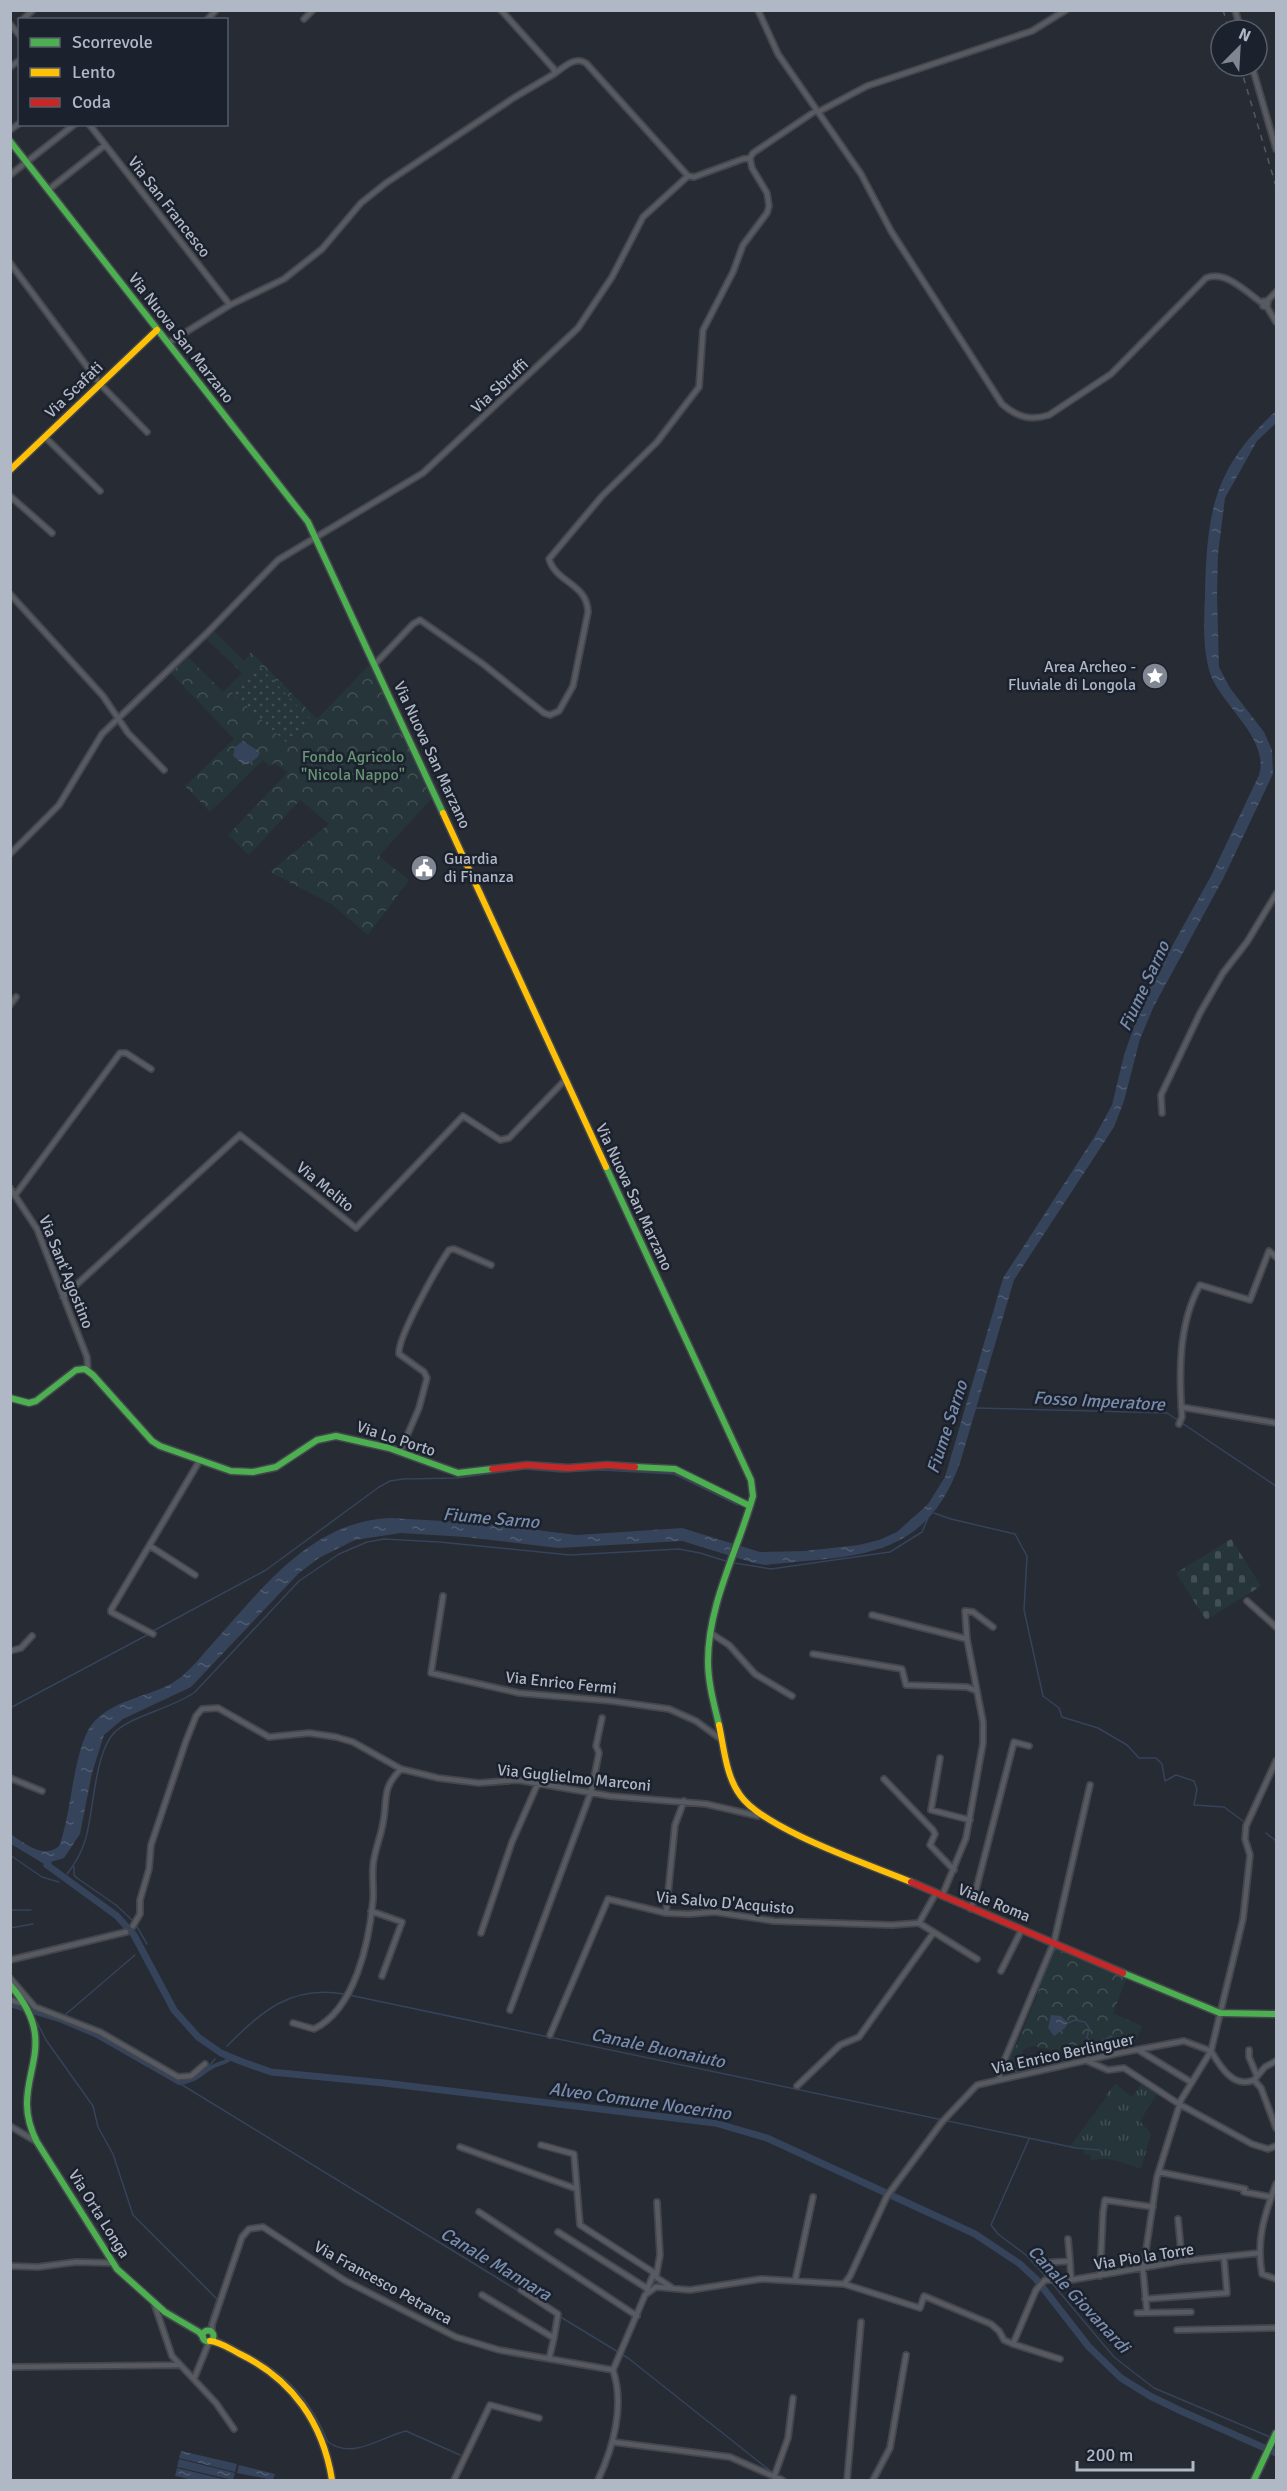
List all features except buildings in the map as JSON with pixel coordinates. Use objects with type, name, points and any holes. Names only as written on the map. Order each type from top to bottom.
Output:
[{"type":"street","points":[[304,19],[313,10]]},
{"type":"street","points":[[501,10],[554,69],[554,74]]},
{"type":"street","points":[[758,10],[778,54],[861,174],[891,231],[946,320],[1002,404],[1013,413],[1026,418],[1049,415],[1111,374],[1206,278],[1216,275],[1225,277],[1266,304],[1276,322]]},
{"type":"street","points":[[375,664],[412,624],[420,620],[476,658],[544,713],[550,715],[559,711],[573,686],[588,602],[584,594],[551,566],[549,559],[602,495],[657,442],[699,387],[703,330],[734,272],[743,245],[769,206],[767,193],[750,164],[753,153],[817,111],[867,86],[1032,31],[1066,10]]},
{"type":"street","points":[[168,343],[230,305],[284,279],[322,249],[361,203],[386,183],[515,97],[575,61],[581,60],[586,63],[688,177],[750,158]]},
{"type":"street","points":[[1255,78],[1276,149]]},
{"type":"street","points":[[10,175],[72,126]]},
{"type":"street","name":"Via San Francesco","points":[[90,126],[230,305]]},
{"type":"street","name":"Via Nuova San Marzano","points":[[10,141],[291,499],[316,537],[751,1480],[753,1492],[750,1506],[730,1568],[712,1634],[708,1659],[710,1680],[730,1778],[745,1804],[758,1816]]},
{"type":"street","points":[[48,190],[105,145]]},
{"type":"street","name":"Via Sbruffi","points":[[10,854],[59,805],[97,740],[278,560],[423,473],[570,336],[612,277],[647,212],[688,177]]},
{"type":"street","points":[[10,263],[100,384],[147,432]]},
{"type":"street","points":[[1266,304],[1276,292]]},
{"type":"street","name":"Via Scafati","points":[[10,470],[157,330]]},
{"type":"street","points":[[45,437],[100,491]]},
{"type":"street","points":[[10,496],[52,533]]},
{"type":"street","points":[[10,594],[103,696],[128,733],[164,770]]},
{"type":"street","points":[[1162,1113],[1161,1095],[1200,1013],[1223,973],[1247,942],[1276,894]]},
{"type":"street","points":[[10,1005],[16,997]]},
{"type":"street","points":[[16,1194],[120,1053],[126,1053],[151,1069]]},
{"type":"street","name":"Via Melito","points":[[63,1297],[240,1134],[356,1228],[463,1116],[500,1140],[509,1138],[566,1079]]},
{"type":"street","name":"Via Sant'Agostino","points":[[10,1188],[37,1229],[87,1357],[88,1371]]},
{"type":"street","points":[[400,1452],[419,1408],[427,1378],[424,1372],[399,1354],[399,1345],[449,1250],[454,1249],[491,1265]]},
{"type":"street","points":[[1180,1422],[1181,1361],[1189,1309],[1200,1285],[1250,1300],[1269,1251],[1276,1257]]},
{"type":"street","points":[[10,1398],[36,1401],[75,1370],[80,1368],[88,1371]]},
{"type":"street","name":"Via Lo Porto","points":[[88,1371],[152,1441],[240,1473],[266,1470],[286,1461],[317,1440],[330,1436],[348,1437],[400,1452],[458,1473],[527,1465],[568,1468],[607,1465],[675,1469],[750,1506]]},
{"type":"street","points":[[1181,1407],[1276,1423]]},
{"type":"street","points":[[151,1632],[111,1610],[200,1460]]},
{"type":"street","points":[[150,1546],[195,1575]]},
{"type":"street","name":"Via Enrico Fermi","points":[[443,1596],[431,1673],[519,1693],[612,1701],[669,1709],[696,1721],[722,1740]]},
{"type":"street","points":[[1247,1601],[1276,1627]]},
{"type":"street","points":[[977,1959],[919,1923],[954,1870],[962,1851],[970,1820],[984,1733],[964,1611],[973,1612],[993,1627]]},
{"type":"street","points":[[872,1615],[967,1639]]},
{"type":"street","points":[[712,1634],[729,1645],[755,1674],[792,1696]]},
{"type":"street","points":[[10,1652],[21,1648],[32,1635]]},
{"type":"street","points":[[813,1654],[902,1670],[906,1685],[967,1687],[977,1691]]},
{"type":"street","name":"Via Guglielmo Marconi","points":[[133,1926],[140,1914],[140,1900],[149,1869],[151,1845],[186,1741],[196,1716],[202,1709],[218,1708],[269,1737],[309,1733],[353,1742],[401,1768],[458,1782],[479,1783],[502,1780],[538,1783],[591,1792],[684,1801],[758,1816]]},
{"type":"street","points":[[510,2010],[591,1792],[599,1753],[596,1746],[602,1718]]},
{"type":"street","points":[[970,1908],[1014,1742],[1029,1746]]},
{"type":"street","points":[[940,1758],[932,1810],[970,1820]]},
{"type":"street","points":[[1147,2313],[1143,2270],[1159,2172],[1179,2104],[1211,2051],[1243,1919],[1250,1855],[1245,1839],[1246,1826],[1276,1761]]},
{"type":"street","points":[[292,2024],[314,2029],[336,2013],[346,1995],[363,1954],[371,1911],[374,1859],[384,1818],[386,1789],[401,1768]]},
{"type":"street","points":[[10,1778],[42,1791]]},
{"type":"street","points":[[884,1779],[933,1830],[935,1834],[930,1845],[954,1870]]},
{"type":"street","points":[[481,1933],[512,1842],[538,1783]]},
{"type":"street","points":[[1000,2079],[999,2073],[1054,1942],[1090,1785]]},
{"type":"street","points":[[666,1913],[675,1825],[684,1801]]},
{"type":"street","name":"Viale Roma","points":[[758,1816],[1220,2013]]},
{"type":"street","name":"Via Salvo D'Acquisto","points":[[550,2035],[608,1899],[666,1913],[715,1912],[774,1921],[892,1925],[919,1923]]},
{"type":"street","points":[[371,1911],[402,1922],[382,1976]]},
{"type":"street","points":[[1001,1971],[1022,1929]]},
{"type":"street","points":[[10,1960],[126,1932]]},
{"type":"street","points":[[797,2086],[840,2045],[859,2037],[934,1932]]},
{"type":"street","points":[[10,1978],[35,2007],[100,2032],[178,2077],[191,2076],[205,2064]]},
{"type":"street","points":[[10,1985],[32,2015],[38,2041],[26,2094],[29,2125],[28,2132],[24,2134]]},
{"type":"street","points":[[10,2000],[24,2004]]},
{"type":"street","points":[[1220,2013],[1276,2014]]},
{"type":"street","name":"Via Enrico Berlinguer","points":[[844,2284],[850,2276],[887,2196],[943,2120],[972,2089],[985,2082],[1085,2060],[1184,2042],[1211,2051]]},
{"type":"street","points":[[1139,2050],[1191,2082]]},
{"type":"street","points":[[1249,2050],[1255,2078],[1276,2128]]},
{"type":"street","points":[[1211,2051],[1223,2071],[1231,2077],[1249,2082],[1265,2067],[1276,2061]]},
{"type":"street","points":[[1085,2060],[1108,2070],[1124,2068],[1179,2104],[1260,2148],[1276,2146]]},
{"type":"street","points":[[29,2125],[37,2142]]},
{"type":"street","name":"Via Orta Longa","points":[[10,2126],[37,2142],[124,2277],[154,2303],[262,2365],[283,2382],[317,2424],[329,2457],[332,2481]]},
{"type":"street","points":[[541,2145],[574,2154],[580,2225],[653,2272],[654,2276],[676,2290]]},
{"type":"street","points":[[460,2147],[577,2189]]},
{"type":"street","points":[[1159,2172],[1245,2189],[1244,2192],[1271,2197]]},
{"type":"street","points":[[1276,2184],[1264,2216],[1259,2253],[1262,2274],[1276,2279]]},
{"type":"street","points":[[795,2281],[813,2197]]},
{"type":"street","points":[[1100,2276],[1103,2212],[1106,2200],[1153,2207]]},
{"type":"street","points":[[597,2481],[613,2442],[619,2389],[613,2370],[622,2354],[654,2276],[660,2255],[657,2202]]},
{"type":"street","points":[[479,2212],[637,2316]]},
{"type":"street","points":[[1178,2219],[1182,2261]]},
{"type":"street","name":"Via Francesco Petrarca","points":[[208,2336],[242,2237],[249,2229],[263,2227],[338,2276],[446,2332],[499,2350],[613,2370]]},
{"type":"street","points":[[558,2232],[648,2289]]},
{"type":"street","points":[[1068,2239],[1071,2280]]},
{"type":"street","name":"Via Pio la Torre","points":[[1013,2344],[1038,2287],[1045,2280],[1071,2280],[1143,2270],[1182,2261],[1259,2253]]},
{"type":"street","points":[[1145,2299],[1227,2293],[1224,2258]]},
{"type":"street","points":[[1041,2263],[1070,2261]]},
{"type":"street","points":[[10,2266],[76,2262],[113,2263]]},
{"type":"street","points":[[645,2295],[656,2287],[690,2290],[747,2280],[844,2284],[920,2308],[924,2296],[991,2324],[1004,2340],[1060,2359]]},
{"type":"street","points":[[521,2290],[558,2316],[549,2359]]},
{"type":"street","points":[[482,2295],[554,2338]]},
{"type":"street","points":[[154,2303],[172,2356],[216,2403],[234,2429]]},
{"type":"street","points":[[1137,2313],[1191,2312]]},
{"type":"street","points":[[847,2481],[861,2322]]},
{"type":"street","points":[[1177,2330],[1276,2328]]},
{"type":"street","points":[[194,2379],[208,2336]]},
{"type":"street","points":[[873,2481],[890,2448],[906,2355]]},
{"type":"street","points":[[10,2367],[179,2365]]},
{"type":"street","points":[[775,2475],[788,2438],[793,2398]]},
{"type":"street","points":[[454,2481],[490,2405],[538,2418]]},
{"type":"street","points":[[1254,2481],[1276,2435]]},
{"type":"street","points":[[613,2442],[730,2457],[775,2475],[782,2481]]},
{"type":"green space","name":"Fondo Agricolo \"Nicola Nappo\"","points":[[213,630],[244,661],[251,652],[317,719],[372,662],[433,797],[379,856],[409,880],[368,935],[333,905],[270,872],[329,824],[300,800],[249,855],[228,835],[288,772],[274,763],[270,767],[263,760],[210,812],[185,786],[234,739],[170,672],[187,656],[223,692],[242,673],[205,638]]},
{"type":"green space","points":[[257,664],[312,721],[295,741],[286,742],[231,692]]},
{"type":"green space","points":[[1231,1539],[1261,1586],[1206,1620],[1176,1573]]},
{"type":"green space","points":[[1056,1946],[1127,1977],[1113,2013],[1142,2026],[1133,2047],[1103,2053],[1101,2050],[1058,2058],[1056,2051],[1033,2046],[1022,2050],[1027,2070],[1010,2074],[1004,2067],[1013,2045],[1016,2046]]},
{"type":"green space","points":[[1116,2084],[1132,2097],[1141,2084],[1157,2094],[1140,2121],[1151,2134],[1141,2169],[1110,2160],[1091,2161],[1090,2154],[1085,2155],[1084,2150],[1069,2148],[1107,2096],[1106,2094]]},
{"type":"water","name":"Fiume Sarno","points":[[1276,411],[1276,423],[1257,441],[1225,498],[1218,554],[1217,594],[1219,667],[1230,688],[1264,732],[1272,750],[1273,774],[1223,879],[1154,1006],[1140,1039],[1124,1101],[1114,1127],[1014,1280],[960,1463],[945,1496],[927,1520],[906,1537],[882,1548],[856,1555],[765,1565],[682,1541],[558,1548],[465,1537],[401,1533],[355,1540],[319,1558],[299,1573],[191,1687],[123,1719],[104,1735],[92,1773],[80,1834],[64,1858],[51,1862],[54,1870],[11,1844],[10,1834],[40,1851],[53,1850],[59,1846],[81,1748],[93,1723],[102,1714],[124,1702],[160,1689],[181,1677],[269,1581],[312,1545],[336,1531],[362,1522],[390,1518],[480,1523],[577,1535],[682,1528],[760,1552],[804,1551],[859,1545],[879,1540],[897,1532],[928,1504],[945,1477],[1003,1278],[1095,1136],[1112,1105],[1124,1055],[1146,993],[1211,876],[1259,775],[1261,762],[1252,736],[1217,687],[1208,666],[1204,635],[1206,565],[1212,516],[1226,473],[1255,432]]},
{"type":"water","points":[[243,741],[260,752],[258,757],[248,764],[243,764],[233,756],[235,747]]},
{"type":"water","points":[[1051,2015],[1061,2016],[1068,2023],[1054,2036],[1048,2028]]},
{"type":"water","points":[[181,2451],[237,2464],[235,2472],[179,2458]]},
{"type":"water","points":[[179,2459],[235,2473],[233,2480],[177,2467]]},
{"type":"water","points":[[239,2465],[275,2474],[273,2480],[237,2473]]},
{"type":"water","points":[[177,2468],[227,2480],[193,2480],[175,2476]]},
{"type":"waterway","name":"Fosso Imperatore","points":[[976,1408],[1167,1413],[1276,1486]]},
{"type":"waterway","points":[[153,1631],[266,1570],[390,1481],[457,1478],[525,1469],[674,1474],[738,1505]]},
{"type":"waterway","points":[[934,1513],[1015,1534],[1027,1556],[1024,1610],[1043,1696],[1059,1708],[1062,1717],[1098,1728],[1127,1745],[1139,1758],[1156,1758],[1162,1764],[1165,1781],[1176,1775],[1194,1781],[1197,1789],[1194,1805],[1224,1807],[1243,1821]]},
{"type":"waterway","points":[[734,1563],[771,1569],[890,1552],[922,1532],[928,1518]]},
{"type":"waterway","points":[[67,1874],[78,1858],[85,1841],[103,1752],[116,1731],[133,1720],[176,1703],[195,1692],[299,1581],[339,1554],[367,1542],[384,1539],[570,1555],[679,1549],[729,1562]]},
{"type":"waterway","points":[[10,1708],[149,1634]]},
{"type":"waterway","points":[[1266,1833],[1276,1841]]},
{"type":"waterway","points":[[10,1855],[42,1877],[59,1882]]},
{"type":"waterway","name":"Alveo Comune Nocerino","points":[[47,1865],[117,1916],[134,1935],[174,2010],[198,2037],[221,2053],[271,2072],[384,2083],[715,2123],[767,2138],[975,2234],[1020,2264],[1036,2279],[1089,2347],[1121,2378],[1150,2396],[1276,2453]]},
{"type":"waterway","points":[[74,1867],[74,1875],[77,1878],[116,1905],[133,1921]]},
{"type":"waterway","points":[[10,1910],[31,1910]]},
{"type":"waterway","points":[[10,1928],[33,1924]]},
{"type":"waterway","points":[[136,1925],[147,1944]]},
{"type":"waterway","points":[[59,2020],[135,1955]]},
{"type":"waterway","name":"Canale Buonaiuto","points":[[227,2046],[265,2012],[293,1997],[308,1993],[344,1994]]},
{"type":"waterway","name":"Canale Buonaiuto","points":[[349,1995],[1076,2148],[1100,2150]]},
{"type":"waterway","points":[[10,2005],[59,2020],[97,2036],[179,2083],[194,2079],[231,2057]]},
{"type":"waterway","points":[[1068,2023],[1075,2020],[1085,2022],[1089,2028],[1087,2038],[1093,2042],[1099,2042],[1112,2036]]},
{"type":"waterway","points":[[37,2022],[46,2040],[93,2106],[98,2127],[113,2154],[133,2215],[217,2299],[209,2323]]},
{"type":"waterway","name":"Canale Buonaiuto","points":[[201,2076],[215,2059]]},
{"type":"waterway","name":"Canale Mannara","points":[[179,2083],[530,2298]]},
{"type":"waterway","name":"Canale Giovanardi","points":[[1029,2139],[991,2225],[998,2234],[1026,2255],[1048,2279]]},
{"type":"waterway","name":"Canale Giovanardi","points":[[1051,2282],[1114,2357],[1154,2388],[1270,2437]]},
{"type":"waterway","name":"Canale Mannara","points":[[559,2316],[628,2358],[773,2473]]},
{"type":"waterway","points":[[214,2336],[252,2356],[283,2377],[308,2404],[328,2442],[338,2447],[347,2449],[367,2446],[406,2431],[460,2455]]},
{"type":"waterway","name":"Canale Mannara","points":[[782,2478],[790,2480]]},
{"type":"railway","points":[[1223,10],[1225,18]]},
{"type":"railway","points":[[1244,78],[1276,186]]},
{"type":"traffic: fast","points":[[10,141],[308,522],[443,813]]},
{"type":"traffic: fast","points":[[606,1167],[751,1480],[753,1496],[718,1598],[709,1640],[709,1677],[719,1725]]},
{"type":"traffic: fast","points":[[10,1398],[29,1403],[36,1401],[76,1370],[85,1369],[152,1441],[160,1446],[231,1471],[253,1472],[276,1467],[317,1440],[336,1436],[389,1448],[458,1473],[492,1469]]},
{"type":"traffic: fast","points":[[635,1467],[675,1469],[750,1506]]},
{"type":"traffic: fast","points":[[1123,1973],[1220,2013],[1276,2014]]},
{"type":"traffic: fast","points":[[10,1985],[26,2008],[34,2029],[35,2047],[27,2100],[29,2120],[37,2142],[117,2269],[165,2312],[199,2332],[203,2337]]},
{"type":"traffic: fast","points":[[208,2331],[212,2332],[213,2336],[212,2340],[208,2341],[204,2340],[203,2336],[204,2332],[208,2331]]},
{"type":"traffic: fast","points":[[1254,2480],[1276,2433]]},
{"type":"traffic: slow","points":[[10,470],[157,330]]},
{"type":"traffic: slow","points":[[443,813],[606,1167]]},
{"type":"traffic: slow","points":[[719,1725],[726,1762],[735,1787],[752,1808],[793,1833],[911,1882]]},
{"type":"traffic: slow","points":[[210,2341],[225,2346],[259,2364],[290,2390],[313,2422],[328,2459],[332,2480]]},
{"type":"traffic: jam","points":[[492,1469],[527,1465],[568,1468],[607,1465],[635,1467]]},
{"type":"traffic: jam","points":[[911,1882],[1123,1973]]},
{"type":"place","name":"Area Archeo - Fluviale di Longola","points":[[1155,676]]},
{"type":"place","name":"Guardia di Finanza","points":[[424,868]]}]
